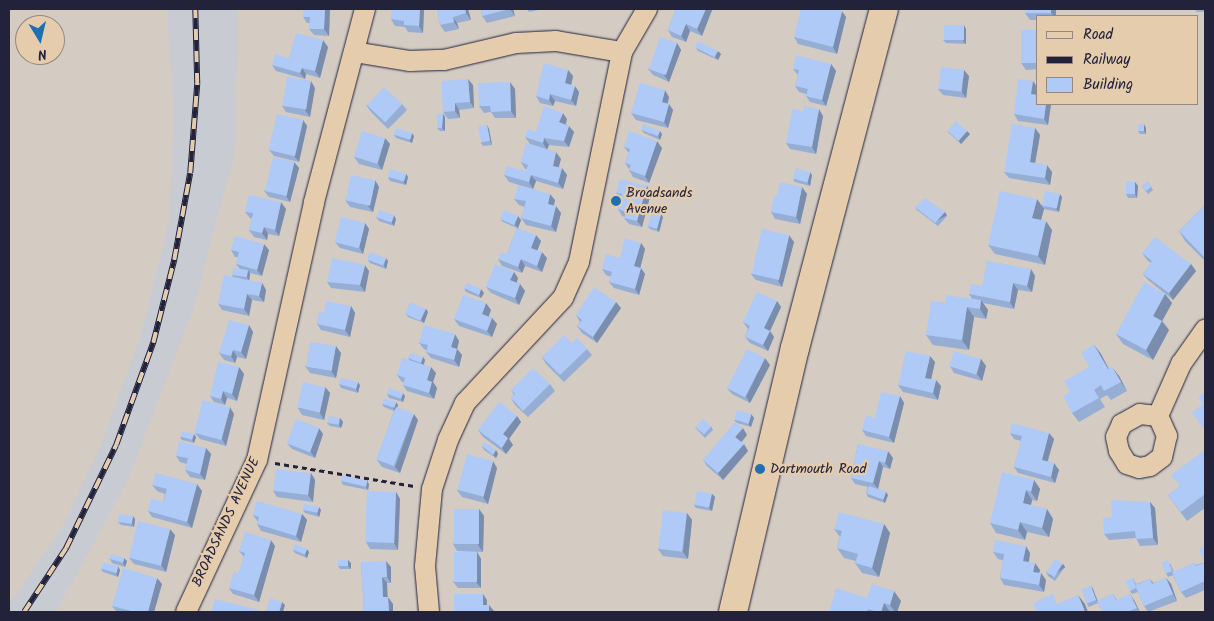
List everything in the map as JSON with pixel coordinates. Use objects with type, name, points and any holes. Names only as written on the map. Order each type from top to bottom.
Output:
[{"type":"main road","points":[[732,612],[795,348],[884,9]]},
{"type":"street","name":"BROADSANDS AVENUE","points":[[186,612],[257,460],[314,202],[365,9]]},
{"type":"street","points":[[430,612],[425,566],[432,489],[448,440],[465,403],[563,298],[579,262],[622,52],[647,9]]},
{"type":"street","points":[[354,52],[410,61],[444,60],[516,43],[556,41],[622,52]]},
{"type":"street","points":[[1158,416],[1181,364],[1205,330]]},
{"type":"path","points":[[257,460],[432,489]]},
{"type":"shaded area","points":[[167,9],[238,9],[235,151],[193,309],[128,480],[56,612],[9,612],[9,604],[61,529],[99,450],[140,338],[169,221],[174,113]]},
{"type":"building","points":[[303,9],[325,9],[324,29],[309,29],[310,17],[303,17]]},
{"type":"building","points":[[391,9],[420,9],[419,26],[404,25],[404,21],[391,19]]},
{"type":"building","points":[[437,9],[465,9],[466,13],[453,17],[454,22],[440,25]]},
{"type":"building","points":[[481,9],[510,9],[482,16]]},
{"type":"building","points":[[676,9],[706,9],[697,29],[686,24],[681,36],[668,30]]},
{"type":"building","points":[[801,9],[834,9],[842,11],[833,47],[794,37]]},
{"type":"building","points":[[1025,9],[1051,9],[1051,13],[1025,13]]},
{"type":"building","points":[[944,25],[964,25],[964,40],[944,40]]},
{"type":"building","points":[[1021,30],[1036,30],[1036,63],[1021,63]]},
{"type":"building","points":[[296,33],[323,40],[315,71],[302,68],[300,73],[272,65],[275,54],[289,58]]},
{"type":"building","points":[[660,37],[677,43],[666,75],[649,69]]},
{"type":"building","points":[[698,41],[718,51],[714,57],[695,47]]},
{"type":"building","points":[[796,55],[831,64],[822,100],[806,96],[808,89],[795,86],[799,70],[793,69]]},
{"type":"building","points":[[544,63],[568,70],[565,83],[575,86],[571,100],[550,94],[549,100],[536,96]]},
{"type":"building","points":[[941,67],[964,70],[961,92],[938,89]]},
{"type":"building","points":[[287,77],[311,81],[306,109],[282,106]]},
{"type":"building","points":[[468,79],[470,102],[455,103],[455,111],[443,112],[441,81]]},
{"type":"building","points":[[1018,79],[1033,81],[1031,94],[1036,95],[1036,105],[1046,105],[1044,119],[1014,114]]},
{"type":"building","points":[[510,82],[511,111],[491,112],[490,106],[479,106],[478,83]]},
{"type":"building","points":[[640,83],[665,90],[662,102],[669,104],[664,122],[631,113]]},
{"type":"building","points":[[384,87],[402,104],[385,122],[367,105]]},
{"type":"building","points":[[544,106],[563,113],[559,122],[569,126],[564,141],[544,138],[543,143],[525,137],[528,129],[536,132]]},
{"type":"building","points":[[804,106],[819,109],[812,147],[786,143],[792,109],[803,111]]},
{"type":"building","points":[[437,113],[443,114],[442,128],[437,128]]},
{"type":"building","points":[[277,114],[303,120],[295,156],[269,150]]},
{"type":"building","points":[[956,121],[967,131],[958,141],[947,131]]},
{"type":"building","points":[[643,124],[660,131],[658,136],[641,130]]},
{"type":"building","points":[[1012,124],[1035,128],[1030,162],[1047,165],[1045,178],[1004,172]]},
{"type":"building","points":[[1144,124],[1144,131],[1138,131],[1138,125]]},
{"type":"building","points":[[487,125],[490,141],[481,142],[478,127]]},
{"type":"building","points":[[396,128],[412,133],[410,140],[394,135]]},
{"type":"building","points":[[362,131],[385,138],[377,164],[354,157]]},
{"type":"building","points":[[629,131],[657,141],[645,176],[629,170],[631,165],[625,163],[630,149],[624,147]]},
{"type":"building","points":[[526,143],[556,152],[553,166],[562,168],[558,183],[531,175],[529,182],[504,175],[507,166],[526,171],[528,165],[521,162]]},
{"type":"building","points":[[273,157],[294,162],[287,196],[265,191]]},
{"type":"building","points":[[796,168],[810,172],[807,183],[793,179]]},
{"type":"building","points":[[390,169],[406,174],[404,182],[388,177]]},
{"type":"building","points":[[351,175],[375,180],[370,206],[346,200]]},
{"type":"building","points":[[620,179],[647,186],[637,221],[624,218],[626,212],[618,209],[622,194],[616,193]]},
{"type":"building","points":[[780,182],[802,187],[796,217],[771,212],[774,196],[777,196]]},
{"type":"building","points":[[1126,182],[1135,182],[1135,194],[1126,194]]},
{"type":"building","points":[[1148,182],[1151,187],[1146,191],[1142,186]]},
{"type":"building","points":[[518,185],[550,194],[548,204],[556,206],[551,226],[521,218],[526,201],[514,199]]},
{"type":"building","points":[[1000,191],[1037,199],[1032,218],[1046,221],[1038,256],[988,245]]},
{"type":"building","points":[[1045,191],[1060,194],[1057,209],[1042,206]]},
{"type":"building","points":[[249,195],[281,202],[275,230],[264,227],[262,233],[249,230],[253,213],[245,212]]},
{"type":"building","points":[[925,198],[945,212],[935,223],[915,207]]},
{"type":"building","points":[[1205,205],[1205,258],[1179,231]]},
{"type":"building","points":[[379,210],[394,215],[392,223],[377,218]]},
{"type":"building","points":[[504,210],[518,216],[514,225],[500,219]]},
{"type":"building","points":[[651,211],[661,214],[657,229],[648,226]]},
{"type":"building","points":[[341,217],[365,223],[359,248],[335,242]]},
{"type":"building","points":[[517,228],[536,235],[531,248],[542,252],[537,266],[521,259],[518,267],[498,259],[501,252],[507,254]]},
{"type":"building","points":[[762,229],[789,235],[779,280],[752,274]]},
{"type":"building","points":[[235,236],[264,244],[257,270],[236,264],[239,252],[231,250]]},
{"type":"building","points":[[1155,237],[1191,264],[1169,293],[1143,274],[1152,261],[1142,253]]},
{"type":"building","points":[[625,238],[641,243],[634,266],[641,268],[635,289],[609,282],[612,272],[602,269],[606,254],[620,258]]},
{"type":"building","points":[[370,252],[386,258],[383,266],[367,259]]},
{"type":"building","points":[[332,258],[365,265],[360,285],[327,282]]},
{"type":"building","points":[[987,261],[1031,269],[1027,286],[1013,283],[1010,302],[969,294],[971,284],[982,286]]},
{"type":"building","points":[[495,264],[514,272],[510,280],[520,284],[515,298],[486,287]]},
{"type":"building","points":[[233,268],[248,270],[247,277],[232,275]]},
{"type":"building","points":[[224,275],[262,283],[259,296],[247,294],[244,309],[218,304]]},
{"type":"building","points":[[1144,282],[1165,294],[1153,316],[1162,321],[1146,350],[1116,334]]},
{"type":"building","points":[[467,283],[481,289],[479,295],[464,288]]},
{"type":"building","points":[[594,287],[616,302],[593,337],[577,326],[582,320],[576,315]]},
{"type":"building","points":[[757,292],[777,301],[764,328],[770,331],[763,345],[745,337],[750,326],[743,322]]},
{"type":"building","points":[[463,295],[486,303],[482,314],[492,318],[487,331],[454,319]]},
{"type":"building","points":[[946,295],[981,300],[980,309],[967,307],[962,340],[926,335],[931,301],[945,303]]},
{"type":"building","points":[[326,301],[351,306],[345,330],[317,324],[319,312],[324,313]]},
{"type":"building","points":[[410,302],[426,309],[420,321],[405,314]]},
{"type":"building","points":[[229,320],[249,325],[241,352],[233,350],[231,356],[219,353]]},
{"type":"building","points":[[424,325],[455,334],[451,347],[457,349],[454,360],[426,352],[428,345],[419,343]]},
{"type":"building","points":[[564,335],[572,343],[577,338],[587,349],[560,375],[542,357]]},
{"type":"building","points":[[310,342],[336,346],[332,371],[306,367]]},
{"type":"building","points":[[1094,345],[1108,369],[1112,367],[1121,382],[1104,391],[1101,385],[1094,390],[1099,398],[1072,413],[1063,396],[1070,392],[1064,381],[1089,367],[1081,352]]},
{"type":"building","points":[[747,349],[765,358],[745,397],[727,388]]},
{"type":"building","points":[[906,351],[930,356],[925,378],[936,380],[933,393],[898,385]]},
{"type":"building","points":[[954,351],[981,359],[976,374],[949,366]]},
{"type":"building","points":[[410,353],[423,357],[421,363],[408,358]]},
{"type":"building","points":[[402,358],[431,367],[427,380],[432,382],[429,393],[403,385],[405,378],[397,375]]},
{"type":"building","points":[[218,362],[239,367],[232,394],[223,391],[221,399],[210,396]]},
{"type":"building","points":[[533,368],[550,384],[523,411],[511,398],[515,394],[511,390]]},
{"type":"building","points":[[341,378],[358,382],[356,389],[339,384]]},
{"type":"building","points":[[303,382],[325,387],[320,413],[297,407]]},
{"type":"building","points":[[389,388],[403,393],[401,399],[387,394]]},
{"type":"building","points":[[881,392],[900,396],[889,437],[862,430],[866,415],[875,418]]},
{"type":"building","points":[[1205,392],[1205,431],[1192,412],[1203,404],[1198,397]]},
{"type":"building","points":[[384,398],[396,402],[395,408],[382,404]]},
{"type":"building","points":[[203,400],[230,407],[221,440],[194,433]]},
{"type":"building","points":[[499,402],[517,416],[503,434],[508,438],[502,448],[478,430]]},
{"type":"building","points":[[396,407],[414,414],[394,466],[376,459]]},
{"type":"building","points":[[737,410],[751,414],[749,424],[734,420]]},
{"type":"building","points":[[329,416],[340,418],[339,425],[328,423]]},
{"type":"building","points":[[296,419],[319,428],[310,452],[287,443]]},
{"type":"building","points":[[703,419],[711,426],[704,435],[696,427]]},
{"type":"building","points":[[735,422],[743,428],[735,437],[744,444],[718,473],[703,460]]},
{"type":"building","points":[[1012,423],[1049,433],[1042,460],[1054,463],[1051,477],[1014,467],[1022,436],[1010,433]]},
{"type":"building","points":[[182,431],[194,434],[192,440],[181,437]]},
{"type":"building","points":[[179,441],[206,448],[200,474],[185,470],[188,458],[176,456]]},
{"type":"building","points":[[485,442],[496,450],[493,455],[482,446]]},
{"type":"building","points":[[858,444],[888,451],[885,463],[879,461],[873,483],[851,478]]},
{"type":"building","points":[[1205,450],[1205,494],[1181,512],[1168,495],[1180,486],[1171,475]]},
{"type":"building","points":[[467,454],[493,461],[484,497],[457,490]]},
{"type":"building","points":[[276,469],[311,473],[308,495],[273,491]]},
{"type":"building","points":[[1002,472],[1034,480],[1031,492],[1026,490],[1023,503],[1047,509],[1042,528],[1020,522],[1018,530],[990,523]]},
{"type":"building","points":[[156,473],[197,484],[187,522],[148,511],[151,498],[163,502],[167,489],[152,485]]},
{"type":"building","points":[[342,475],[367,481],[366,487],[341,481]]},
{"type":"building","points":[[869,486],[886,492],[883,499],[866,494]]},
{"type":"building","points":[[367,491],[396,492],[394,543],[365,542]]},
{"type":"building","points":[[697,491],[712,494],[709,508],[694,505]]},
{"type":"building","points":[[1111,500],[1150,502],[1153,538],[1136,539],[1135,531],[1104,534],[1103,518],[1112,517]]},
{"type":"building","points":[[257,501],[302,514],[296,536],[257,524],[259,517],[253,515]]},
{"type":"building","points":[[304,504],[319,507],[318,513],[303,510]]},
{"type":"building","points":[[454,509],[479,509],[479,544],[454,544]]},
{"type":"building","points":[[663,510],[687,513],[682,552],[658,549]]},
{"type":"building","points":[[839,512],[884,524],[872,568],[855,563],[858,554],[837,548],[842,531],[834,529]]},
{"type":"building","points":[[119,514],[133,516],[132,524],[118,522]]},
{"type":"building","points":[[138,521],[170,529],[161,566],[129,558]]},
{"type":"building","points":[[245,532],[271,540],[254,595],[229,588],[234,571],[239,573],[245,553],[239,551]]},
{"type":"building","points":[[995,540],[1026,546],[1023,561],[1035,563],[1033,572],[1041,573],[1039,585],[1000,578],[1004,554],[993,552]]},
{"type":"building","points":[[295,544],[307,549],[305,555],[293,550]]},
{"type":"building","points":[[1205,546],[1205,558],[1203,559],[1199,549]]},
{"type":"building","points":[[454,552],[477,552],[477,582],[454,582]]},
{"type":"building","points":[[111,554],[124,558],[123,563],[110,559]]},
{"type":"building","points":[[1055,559],[1063,564],[1054,577],[1047,573]]},
{"type":"building","points":[[338,560],[348,560],[348,566],[338,566]]},
{"type":"building","points":[[1168,560],[1172,571],[1166,574],[1161,562]]},
{"type":"building","points":[[386,561],[387,577],[382,577],[383,597],[388,597],[389,612],[364,612],[361,562]]},
{"type":"building","points":[[103,562],[118,566],[117,573],[101,569]]},
{"type":"building","points":[[1205,562],[1205,581],[1181,592],[1172,572],[1194,563],[1196,566]]},
{"type":"building","points":[[123,568],[157,578],[148,612],[135,612],[112,606]]},
{"type":"building","points":[[1133,578],[1136,588],[1130,591],[1125,581]]},
{"type":"building","points":[[1166,578],[1173,594],[1144,606],[1135,585],[1150,579],[1152,584]]},
{"type":"building","points":[[872,584],[894,591],[890,605],[884,603],[881,612],[868,609],[867,612],[829,612],[836,588],[867,598]]},
{"type":"building","points":[[1091,586],[1096,600],[1087,604],[1082,589]]},
{"type":"building","points":[[454,594],[483,594],[483,605],[489,605],[489,612],[454,612]]},
{"type":"building","points":[[1053,594],[1057,604],[1078,595],[1085,612],[1037,612],[1033,603]]},
{"type":"building","points":[[1113,594],[1116,600],[1130,594],[1137,608],[1127,612],[1103,612],[1097,601]]},
{"type":"building","points":[[270,598],[282,602],[279,612],[266,612]]},
{"type":"building","points":[[215,599],[259,610],[259,612],[211,612]]},
{"type":"railway","points":[[24,612],[66,548],[116,445],[153,343],[174,260],[190,173],[197,84],[195,9]]},
{"type":"place","name":"Broadsands Avenue","points":[[616,201]]},
{"type":"place","name":"Dartmouth Road","points":[[760,469]]}]
